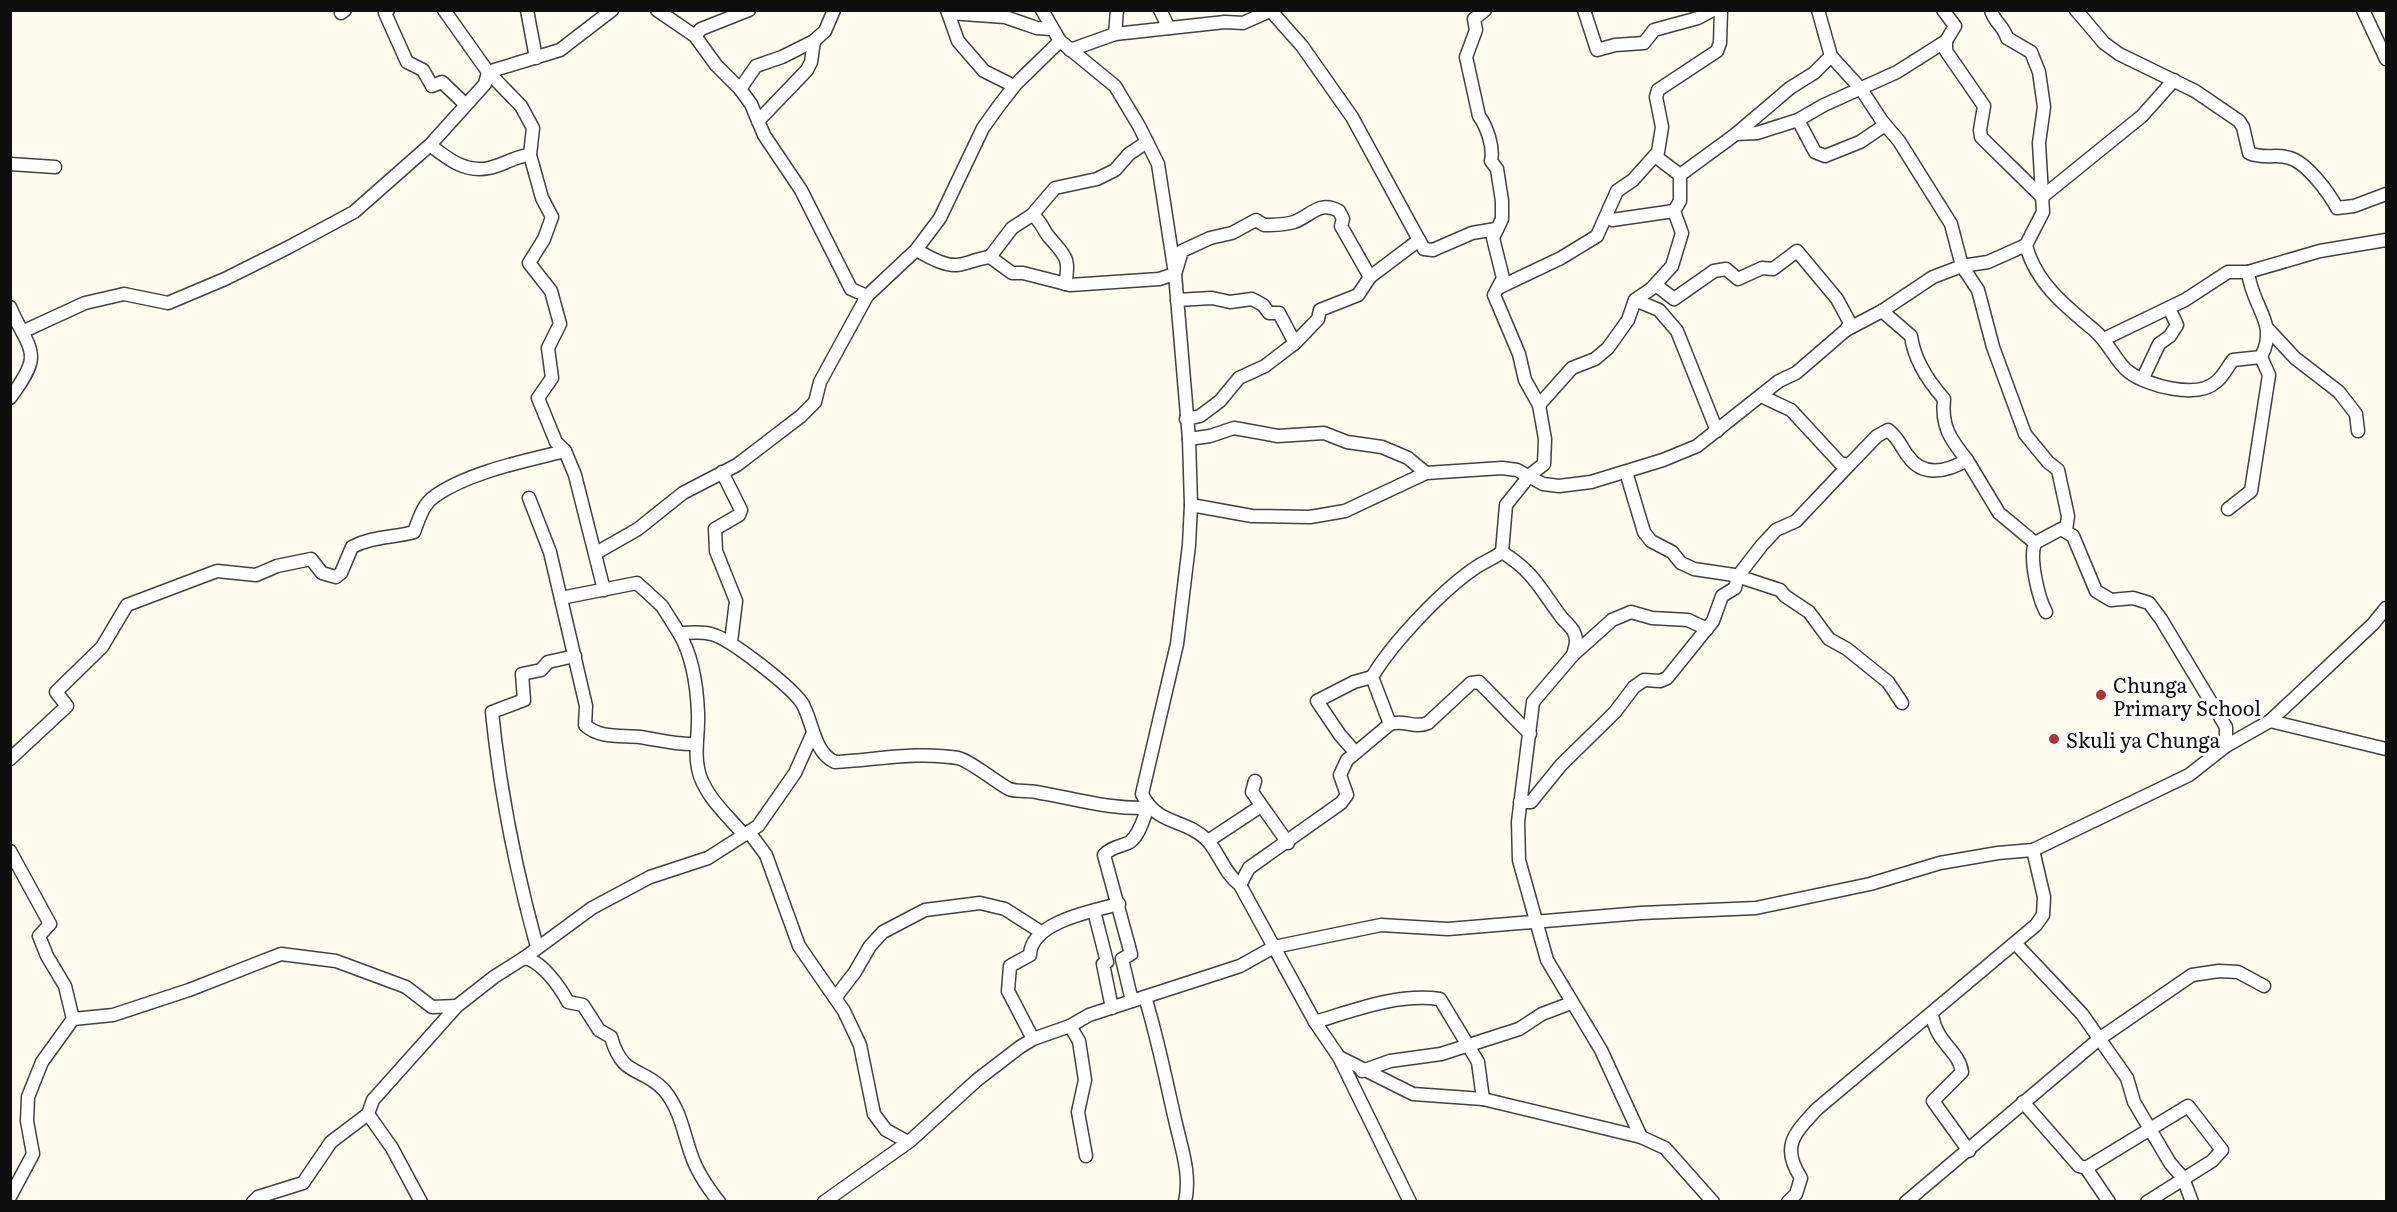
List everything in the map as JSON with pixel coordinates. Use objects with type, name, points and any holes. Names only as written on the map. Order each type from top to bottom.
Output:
[{"type":"street","points":[[388,10],[385,13],[386,20],[397,35],[407,62],[423,70],[432,86],[442,82],[465,104]]},
{"type":"street","points":[[444,10],[488,72],[521,106],[533,128],[530,155],[543,198],[552,217],[544,239],[529,263],[551,291],[560,324],[548,348],[552,378],[538,398],[556,442],[565,451],[575,475],[604,590]]},
{"type":"street","points":[[527,10],[536,44],[536,58]]},
{"type":"street","points":[[488,72],[560,50],[574,42],[612,10]]},
{"type":"street","points":[[657,10],[695,36],[716,65],[752,104],[764,135],[801,190],[851,289],[867,296]]},
{"type":"street","points":[[695,36],[701,29],[749,10]]},
{"type":"street","points":[[740,89],[756,66],[782,57],[814,41],[825,31],[834,10]]},
{"type":"street","points":[[1042,10],[1060,41],[1115,86],[1147,142],[1158,164],[1175,274],[1189,439],[1191,505],[1184,597],[1177,644],[1142,794],[1148,808],[1138,834],[1128,843],[1109,850],[1104,855],[1131,954],[1122,959],[1132,1001]]},
{"type":"street","points":[[1115,34],[1117,10]]},
{"type":"street","points":[[1160,10],[1169,28]]},
{"type":"street","points":[[1485,10],[1474,19],[1476,30],[1466,57],[1468,77],[1498,178],[1502,219],[1493,238],[1503,278],[1494,295],[1519,354],[1526,380],[1539,405],[1545,439],[1544,464],[1530,475],[1506,505],[1502,552]]},
{"type":"street","points":[[1584,10],[1597,50],[1615,45],[1644,43],[1654,30],[1698,18],[1713,10]]},
{"type":"street","points":[[1498,288],[1586,244],[1597,236],[1617,191],[1633,180],[1655,156],[1660,144],[1662,127],[1656,97],[1658,90],[1717,51],[1720,43],[1721,10]]},
{"type":"street","points":[[1818,10],[1831,57],[1861,89],[1885,125],[1899,141],[1951,224],[1962,266],[1982,298],[1981,310],[2025,434],[2048,462],[2058,470],[2068,516],[2067,530]]},
{"type":"street","points":[[1736,134],[1757,133],[1798,120],[1824,105],[1897,72],[1946,41],[1955,26],[1943,10]]},
{"type":"street","points":[[1191,505],[1252,516],[1310,517],[1345,512],[1426,473],[1502,468],[1530,475],[1543,484],[1559,486],[1591,482],[1626,472],[1697,446],[1761,396],[1796,373],[1846,330],[1882,311],[1934,277],[1962,266],[1988,262],[2026,245],[2043,212],[2039,143],[2044,107],[2038,72],[2031,52],[2007,38],[2003,26],[1992,16],[1991,10]]},
{"type":"street","points":[[2076,10],[2104,43],[2119,54],[2195,91],[2239,122],[2243,127],[2249,153],[2262,158],[2276,156],[2292,158],[2326,189],[2337,208],[2354,206],[2386,194]]},
{"type":"street","points":[[2363,10],[2386,59]]},
{"type":"street","points":[[1071,50],[1115,34],[1224,22],[1243,23],[1272,11],[1302,46],[1352,117],[1424,249],[1433,250],[1472,233],[1496,229]]},
{"type":"street","points":[[1014,86],[984,71],[958,41],[948,12],[1005,17],[1037,28],[1052,29]]},
{"type":"street","points":[[758,120],[807,70],[811,62],[814,41]]},
{"type":"street","points":[[596,553],[638,529],[684,493],[737,465],[801,416],[815,402],[820,382],[867,296],[916,250],[940,218],[983,128],[1014,86],[1060,41]]},
{"type":"street","points":[[1946,41],[1946,51],[1984,106],[1981,137],[2042,197]]},
{"type":"street","points":[[1680,176],[1736,134],[1790,88],[1814,73],[1831,57]]},
{"type":"street","points":[[24,331],[85,303],[124,294],[168,303],[225,279],[354,212],[430,145],[485,84],[488,72]]},
{"type":"street","points":[[2042,197],[2142,116],[2174,80]]},
{"type":"street","points":[[1798,120],[1815,152],[1825,156],[1860,142],[1885,125]]},
{"type":"street","points":[[990,257],[1012,228],[1032,215],[1055,188],[1097,179],[1115,170],[1129,154],[1147,142]]},
{"type":"street","points":[[430,145],[458,166],[489,168],[518,156],[530,155]]},
{"type":"street","points":[[1655,156],[1680,176]]},
{"type":"street","points":[[10,164],[55,167]]},
{"type":"street","points":[[1674,211],[1680,201],[1680,176]]},
{"type":"street","points":[[1175,274],[1182,251],[1190,246],[1232,233],[1256,220],[1264,225],[1297,221],[1314,208],[1323,207],[1339,211],[1343,219],[1341,226],[1370,277]]},
{"type":"street","points":[[1606,217],[1612,220],[1674,211]]},
{"type":"street","points":[[1539,405],[1572,368],[1595,359],[1608,348],[1628,320],[1635,300],[1656,285],[1672,266],[1682,233],[1674,211]]},
{"type":"street","points":[[1032,215],[1043,224],[1047,236],[1062,248],[1066,256],[1065,284]]},
{"type":"street","points":[[1186,419],[1200,416],[1220,401],[1239,378],[1264,366],[1295,343],[1318,319],[1320,310],[1358,295],[1370,277],[1419,240]]},
{"type":"street","points":[[2104,339],[2169,308],[2228,272],[2248,272],[2320,251],[2386,240]]},
{"type":"street","points":[[2026,245],[2030,263],[2040,278],[2069,310],[2104,339],[2128,372],[2143,378],[2155,387],[2201,389],[2216,383],[2233,360],[2261,357]]},
{"type":"street","points":[[916,250],[937,261],[957,265],[976,258],[990,257],[1012,273],[1023,273],[1065,284],[1159,279],[1175,274]]},
{"type":"street","points":[[1656,285],[1674,299],[1714,271],[1726,269],[1738,279],[1762,268],[1773,269],[1797,251],[1836,299],[1850,322],[1846,330]]},
{"type":"street","points":[[2248,272],[2250,290],[2269,330],[2295,358],[2339,392],[2356,414],[2358,431]]},
{"type":"street","points":[[1177,300],[1212,298],[1230,302],[1252,299],[1263,305],[1269,313],[1279,313],[1295,343]]},
{"type":"street","points":[[1635,300],[1659,310],[1677,331],[1717,431]]},
{"type":"street","points":[[10,307],[30,344],[32,364],[10,398]]},
{"type":"street","points":[[2143,378],[2159,344],[2170,336],[2177,325],[2169,308]]},
{"type":"street","points":[[1882,311],[1911,336],[1913,348],[1927,377],[1944,399],[1942,417],[1947,435],[1966,460],[1999,513],[2035,543]]},
{"type":"street","points":[[2261,357],[2269,341],[2269,330]]},
{"type":"street","points":[[2228,509],[2251,491],[2269,375],[2261,357]]},
{"type":"street","points":[[1761,396],[1791,410],[1835,458],[1849,465]]},
{"type":"street","points":[[1189,439],[1210,436],[1234,428],[1278,436],[1324,433],[1347,442],[1382,447],[1408,458],[1426,473]]},
{"type":"street","points":[[1520,802],[1531,802],[1536,797],[1561,765],[1615,712],[1634,687],[1644,680],[1660,681],[1667,678],[1718,612],[1722,596],[1735,588],[1738,576],[1776,530],[1796,521],[1877,436],[1888,430],[1917,465],[1938,472],[1948,471],[1966,460]]},
{"type":"street","points":[[10,759],[67,706],[56,692],[102,647],[127,605],[217,571],[256,575],[277,566],[310,560],[322,573],[336,576],[341,573],[352,547],[378,537],[394,538],[414,531],[423,509],[434,496],[489,472],[565,451]]},
{"type":"street","points":[[722,472],[741,510],[739,515],[715,529],[716,551],[736,601],[731,642]]},
{"type":"street","points":[[1626,472],[1644,532],[1651,541],[1672,552],[1681,562],[1694,569],[1738,576],[1755,584],[1774,586],[1802,606],[1829,639],[1854,654],[1888,682],[1902,703]]},
{"type":"street","points":[[529,498],[550,552],[586,705],[584,719],[590,729],[599,733],[643,737],[673,745],[696,744]]},
{"type":"street","points":[[2046,612],[2038,595],[2032,551],[2035,543],[2061,529],[2067,530],[2073,536],[2096,591],[2111,600],[2133,598],[2149,603],[2161,619],[2226,727],[2226,746]]},
{"type":"street","points":[[1502,552],[1519,562],[1537,580],[1562,618],[1572,628],[1576,640],[1573,655]]},
{"type":"street","points":[[1355,752],[1340,735],[1317,701],[1354,682],[1372,677],[1397,640],[1453,586],[1502,552]]},
{"type":"street","points":[[561,598],[637,582],[662,606],[685,644],[692,671],[698,712],[696,760],[708,794],[766,855],[786,914],[803,953],[835,998],[860,1045],[874,1114],[886,1130],[908,1142]]},
{"type":"street","points":[[824,1202],[908,1142],[977,1080],[1033,1039],[1070,1026],[1089,1015],[1240,966],[1274,947],[1381,925],[1448,929],[1641,913],[1756,908],[1870,884],[1940,863],[1998,853],[2034,850],[2189,775],[2226,746],[2270,721],[2373,624],[2386,608]]},
{"type":"street","points":[[1641,1137],[1601,1050],[1546,960],[1519,860],[1520,802],[1533,702],[1573,655],[1612,620],[1631,612],[1652,618],[1688,620],[1707,628]]},
{"type":"street","points":[[679,633],[711,634],[731,642],[753,658],[802,703],[812,735],[830,760],[835,762],[872,760],[899,755],[961,759],[1011,790],[1025,790],[1101,806],[1148,808],[1163,818],[1193,830],[1208,841],[1233,880],[1240,885],[1315,1022],[1339,1057],[1410,1202]]},
{"type":"street","points":[[537,947],[525,902],[496,753],[492,712],[524,700],[522,674],[541,669],[548,662],[575,656]]},
{"type":"street","points":[[1372,677],[1390,724]]},
{"type":"street","points":[[1240,885],[1249,868],[1288,843],[1341,803],[1347,795],[1340,776],[1347,760],[1390,724],[1400,721],[1420,726],[1428,723],[1471,683],[1479,682],[1530,734]]},
{"type":"street","points":[[2270,721],[2386,749]]},
{"type":"street","points":[[253,1202],[258,1197],[303,1183],[331,1142],[368,1114],[373,1100],[457,1005],[494,977],[592,908],[650,877],[708,858],[758,826],[795,773],[812,735]]},
{"type":"street","points":[[1255,781],[1252,792],[1288,843]]},
{"type":"street","points":[[1208,841],[1262,806]]},
{"type":"street","points":[[10,850],[50,924],[39,936],[47,956],[65,986],[73,1019],[42,1062],[28,1097],[27,1121],[33,1154],[10,1197]]},
{"type":"street","points":[[1788,1202],[1796,1194],[1801,1178],[1791,1161],[1793,1135],[1817,1109],[2032,931],[2043,915],[2042,879],[2034,850]]},
{"type":"street","points":[[835,998],[855,972],[870,946],[883,932],[925,910],[980,903],[1005,909],[1041,932]]},
{"type":"street","points":[[1033,1039],[1019,1011],[1014,1008],[1008,992],[1010,966],[1030,955],[1030,948],[1041,932],[1094,911],[1119,904]]},
{"type":"street","points":[[1094,911],[1107,962],[1103,964],[1112,1008]]},
{"type":"street","points":[[2015,944],[2082,1014],[2127,1078],[2134,1102],[2170,1162],[2183,1178],[2193,1202]]},
{"type":"street","points":[[73,1019],[113,1016],[189,990],[281,954],[336,961],[406,987],[432,1007],[457,1005]]},
{"type":"street","points":[[524,958],[532,959],[568,1002],[583,1005],[599,1030],[610,1037],[614,1050],[627,1068],[648,1077],[663,1090],[685,1126],[695,1164],[719,1202]]},
{"type":"street","points":[[1906,1202],[2099,1039],[2192,975],[2219,971],[2238,972],[2264,986]]},
{"type":"street","points":[[1146,996],[1159,1041],[1185,1161],[1188,1188],[1185,1202]]},
{"type":"street","points":[[1315,1022],[1380,1002],[1425,997],[1440,999],[1448,1008],[1451,1021],[1478,1062],[1483,1099]]},
{"type":"street","points":[[1362,1071],[1390,1061],[1441,1054],[1519,1029],[1542,1014],[1571,1003]]},
{"type":"street","points":[[1932,1014],[1934,1030],[1961,1064],[1962,1072],[1933,1101],[1969,1151]]},
{"type":"street","points":[[1070,1026],[1079,1041],[1085,1080],[1078,1112],[1086,1156]]},
{"type":"street","points":[[1339,1057],[1362,1071],[1413,1094],[1483,1099],[1641,1137],[1665,1148],[1713,1202]]},
{"type":"street","points":[[2023,1102],[2079,1166],[2086,1168],[2109,1202]]},
{"type":"street","points":[[2086,1168],[2150,1128],[2180,1113],[2188,1106],[2222,1150],[2212,1161],[2147,1202]]},
{"type":"street","points":[[368,1114],[392,1148],[421,1202]]},
{"type":"place","name":"Chunga Primary School","points":[[2101,695]]},
{"type":"place","name":"Skuli ya Chunga","points":[[2054,739]]}]
